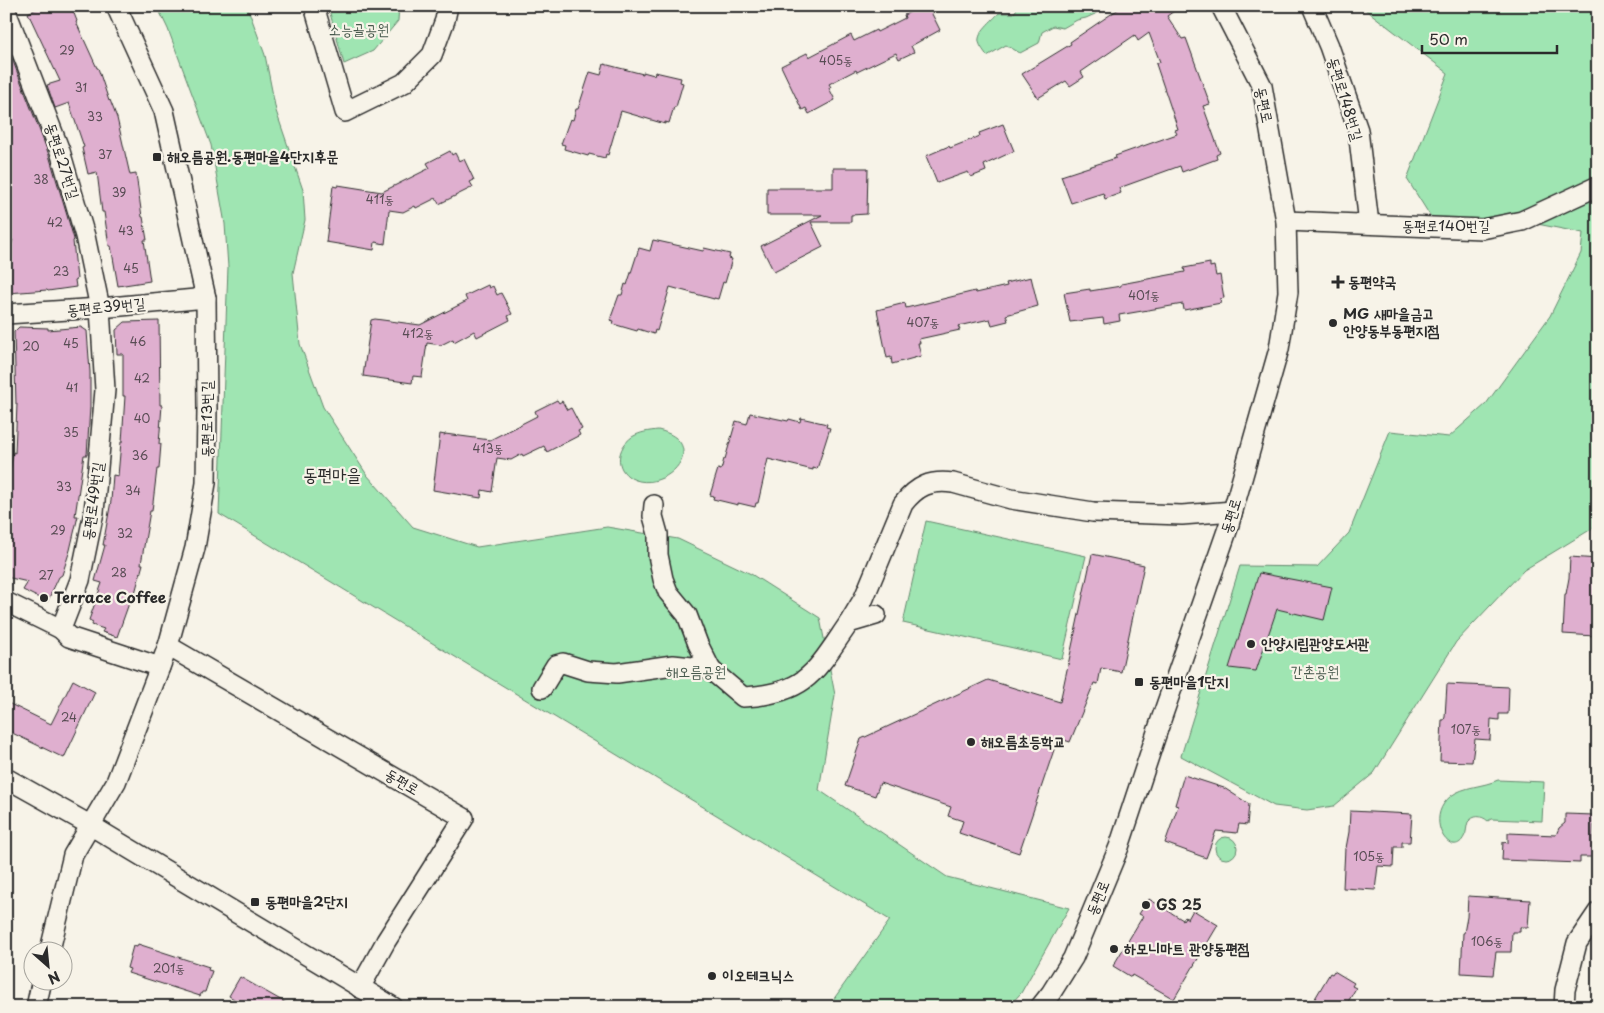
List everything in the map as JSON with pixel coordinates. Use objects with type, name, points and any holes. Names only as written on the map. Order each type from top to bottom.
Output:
[{"type":"street","name":"동편로13번길","points":[[52,940],[73,855],[116,782],[168,646],[195,548],[206,483],[206,298],[164,111],[116,6]]},
{"type":"street","points":[[314,6],[345,112],[404,83],[432,55],[448,6]]},
{"type":"street","name":"동편로","points":[[1040,1007],[1073,958],[1119,847],[1233,511],[1278,349],[1288,292],[1286,221],[1262,86],[1221,6]]},
{"type":"street","name":"동편로148번길","points":[[1312,6],[1329,46],[1358,130],[1368,224]]},
{"type":"street","name":"동편로27번길","points":[[7,16],[60,151],[85,236],[100,308]]},
{"type":"street","name":"동편로140번길","points":[[1286,221],[1482,229],[1522,221],[1598,186]]},
{"type":"street","name":"동편로39번길","points":[[6,314],[100,308],[206,298]]},
{"type":"street","name":"동편로49번길","points":[[61,628],[80,580],[94,512],[105,390],[100,308]]},
{"type":"street","points":[[654,505],[653,516],[658,534],[658,555],[668,592],[687,615],[701,651],[711,670],[743,697],[766,696],[795,687],[826,658],[864,598],[903,504],[911,494],[932,483],[953,483],[1011,499],[1093,512],[1182,515],[1233,511]]},
{"type":"street","points":[[6,602],[61,628],[69,637],[160,667]]},
{"type":"street","points":[[849,623],[876,615]]},
{"type":"street","name":"동편로","points":[[168,646],[464,818],[386,941],[360,988]]},
{"type":"street","points":[[542,688],[556,665],[563,663],[588,671],[616,673],[673,665],[711,670]]},
{"type":"street","points":[[6,778],[241,914],[393,1007]]},
{"type":"street","points":[[1564,1007],[1565,990],[1577,943],[1598,912]]},
{"type":"street","points":[[36,1007],[40,990]]},
{"type":"green space","name":"해오름공원","points":[[157,6],[247,6],[265,55],[276,111],[303,190],[305,220],[293,273],[300,344],[323,407],[367,475],[413,527],[477,547],[607,527],[678,539],[751,574],[820,618],[835,695],[819,790],[947,877],[1069,908],[1021,993],[1008,1007],[828,1007],[890,920],[219,514],[228,267],[225,224],[211,145],[168,29]]},
{"type":"green space","name":"소능골공원","points":[[328,6],[399,6],[398,21],[373,51],[344,64]]},
{"type":"green space","points":[[1019,6],[1104,6],[1095,14],[1077,20],[1063,28],[1053,26],[1042,32],[1039,43],[1020,53],[1006,45],[987,56],[980,46],[980,34],[999,13],[1014,13]]},
{"type":"green space","name":"간촌공원","points":[[1361,6],[1598,6],[1598,525],[1524,570],[1456,642],[1374,773],[1334,806],[1307,810],[1274,806],[1181,756],[1240,566],[1317,567],[1349,533],[1390,431],[1449,437],[1486,404],[1550,316],[1581,253],[1583,233],[1522,221],[1436,225],[1407,179],[1448,73]]},
{"type":"green space","points":[[658,430],[674,437],[682,446],[683,456],[678,466],[669,474],[657,480],[644,482],[631,478],[622,469],[620,464],[623,447],[635,435]]},
{"type":"green space","points":[[926,521],[1086,556],[1062,659],[903,623]]},
{"type":"green space","points":[[1498,780],[1544,782],[1542,821],[1491,819],[1488,821],[1475,817],[1468,822],[1465,835],[1459,843],[1453,844],[1447,841],[1439,825],[1439,815],[1443,805],[1456,793]]},
{"type":"green space","points":[[1226,837],[1234,840],[1237,848],[1234,856],[1226,859],[1218,856],[1215,848],[1218,840]]},
{"type":"green space","points":[[1166,1004],[1170,1007],[1072,1007]]},
{"type":"building","points":[[43,6],[71,6],[76,22],[98,68],[117,118],[130,175],[136,174],[147,240],[144,240],[150,281],[118,286],[104,212],[102,212],[97,172],[88,174],[82,148],[84,147],[69,103],[55,108],[47,85],[60,81],[28,13]]},
{"type":"building","points":[[922,6],[928,6],[940,30],[911,46],[914,52],[899,59],[896,53],[829,84],[835,100],[809,114],[806,108],[802,110],[781,66],[807,53],[809,57],[851,35],[854,41],[876,30],[877,32],[905,18],[904,15]]},
{"type":"building","points":[[1123,6],[1181,6],[1167,16],[1182,39],[1186,38],[1210,104],[1203,106],[1220,153],[1216,155],[1217,159],[1182,172],[1180,166],[1119,188],[1121,193],[1105,199],[1103,193],[1071,203],[1061,176],[1116,158],[1115,156],[1177,134],[1175,130],[1178,129],[1156,64],[1160,62],[1149,33],[1138,41],[1135,35],[1081,72],[1084,77],[1070,86],[1066,81],[1038,98],[1022,74],[1071,44],[1070,42]]},
{"type":"building","points":[[6,43],[49,155],[74,239],[76,287],[48,291],[8,293],[6,261],[13,240],[6,241]]},
{"type":"building","points":[[604,64],[643,74],[643,72],[654,75],[655,72],[681,78],[680,82],[683,83],[669,123],[665,122],[665,124],[621,111],[608,155],[606,154],[605,158],[589,154],[588,156],[564,149],[565,145],[561,144],[570,119],[573,120],[576,109],[578,109],[590,72],[601,75]]},
{"type":"building","points":[[1003,124],[1014,151],[984,165],[986,171],[971,177],[968,172],[937,183],[926,156],[980,136],[979,133]]},
{"type":"building","points":[[450,151],[452,155],[455,153],[459,161],[464,159],[474,180],[470,182],[473,187],[439,204],[436,198],[403,212],[389,210],[385,244],[375,242],[374,250],[326,242],[333,186],[337,187],[338,185],[382,192],[430,168],[427,163]]},
{"type":"building","points":[[833,168],[868,168],[867,214],[851,215],[851,222],[811,222],[823,247],[774,272],[761,246],[822,215],[767,215],[767,188],[833,188]]},
{"type":"building","points":[[653,240],[703,251],[704,248],[730,254],[729,258],[732,259],[718,299],[670,287],[657,331],[655,330],[654,334],[613,324],[614,321],[610,320],[619,295],[622,295],[625,284],[627,285],[639,248],[650,251]]},
{"type":"building","points":[[1210,263],[1210,267],[1214,266],[1216,276],[1220,275],[1224,298],[1220,299],[1221,303],[1184,310],[1183,304],[1119,315],[1120,321],[1104,324],[1103,318],[1070,322],[1064,293],[1121,286],[1121,284],[1185,272],[1184,268]]},
{"type":"building","points":[[1031,277],[1038,306],[1006,315],[1008,321],[992,325],[990,319],[958,326],[960,330],[919,339],[921,356],[892,364],[891,357],[887,358],[877,310],[905,303],[906,308],[975,291],[976,293],[1007,286],[1006,283]]},
{"type":"building","points":[[488,285],[489,288],[493,286],[497,295],[501,293],[512,314],[508,316],[510,320],[477,337],[474,331],[454,342],[453,339],[441,345],[427,343],[422,377],[413,376],[412,383],[363,376],[371,320],[420,325],[467,301],[465,296]]},
{"type":"building","points":[[159,321],[160,405],[162,405],[159,469],[157,469],[152,511],[150,511],[141,564],[143,564],[135,593],[133,592],[117,637],[102,632],[104,629],[92,625],[93,622],[89,620],[102,583],[95,581],[105,545],[103,545],[111,501],[113,475],[118,476],[122,442],[125,396],[123,396],[123,354],[117,354],[116,330],[125,322]]},
{"type":"building","points":[[19,327],[48,328],[48,330],[81,327],[87,331],[90,407],[87,455],[84,455],[75,516],[78,516],[62,575],[59,577],[47,602],[23,590],[28,582],[6,577],[6,500],[13,452],[15,453],[17,404],[14,332]]},
{"type":"building","points":[[557,400],[559,403],[562,401],[567,410],[571,408],[582,429],[578,431],[580,435],[547,452],[544,446],[511,460],[497,458],[492,492],[482,490],[481,498],[433,490],[440,434],[490,440],[537,416],[535,411]]},
{"type":"building","points":[[750,413],[788,421],[789,419],[800,422],[801,418],[827,424],[826,427],[830,428],[817,469],[813,468],[813,470],[768,459],[758,503],[756,503],[755,507],[713,499],[714,496],[710,495],[718,469],[721,470],[725,459],[736,421],[747,424]]},
{"type":"building","points":[[1092,554],[1144,565],[1121,672],[1101,668],[1098,684],[1094,683],[1070,742],[1058,738],[1019,853],[959,833],[963,821],[948,816],[951,807],[880,783],[875,796],[845,786],[861,739],[988,680],[1060,702]]},
{"type":"building","points":[[1570,557],[1598,559],[1598,607],[1595,636],[1563,634],[1565,594],[1569,578]]},
{"type":"building","name":"안양시립관양도서관","points":[[1259,573],[1332,587],[1324,620],[1277,609],[1256,671],[1229,668]]},
{"type":"building","points":[[73,680],[95,692],[64,758],[6,730],[6,702],[51,724]]},
{"type":"building","points":[[1447,684],[1509,687],[1508,714],[1499,714],[1499,720],[1491,719],[1490,740],[1475,739],[1472,762],[1440,761],[1442,720],[1445,717]]},
{"type":"building","points":[[1184,775],[1224,788],[1249,804],[1247,825],[1239,824],[1237,833],[1216,831],[1206,858],[1165,843],[1178,806],[1175,805]]},
{"type":"building","points":[[1350,811],[1412,814],[1410,842],[1402,842],[1402,847],[1394,847],[1393,867],[1378,866],[1375,890],[1343,888],[1345,848],[1349,832]]},
{"type":"building","points":[[1565,814],[1594,815],[1592,857],[1580,857],[1580,863],[1502,860],[1503,842],[1508,843],[1508,833],[1556,835],[1559,828],[1565,823]]},
{"type":"building","points":[[1468,896],[1530,900],[1528,927],[1520,927],[1520,932],[1512,932],[1511,952],[1496,952],[1493,975],[1461,973],[1463,933],[1467,917]]},
{"type":"building","points":[[1149,899],[1183,920],[1185,917],[1188,919],[1193,910],[1218,925],[1174,999],[1113,966],[1143,916],[1139,914]]},
{"type":"building","points":[[138,944],[209,967],[208,970],[212,971],[205,992],[202,992],[200,996],[128,973],[130,969],[127,968],[133,946],[137,947]]},
{"type":"building","points":[[1334,971],[1354,983],[1352,986],[1356,988],[1345,1007],[1310,1007],[1330,973],[1332,974]]},
{"type":"building","points":[[240,977],[293,1007],[247,1007],[229,996]]},
{"type":"place","name":"해오름공원.동편마을4단지후문","points":[[157,157]]},
{"type":"place","name":"동편약국","points":[[1338,282]]},
{"type":"place","name":"MG 새마을금고 안양동부동편지점","points":[[1333,323]]},
{"type":"place","name":"Terrace Coffee","points":[[44,598]]},
{"type":"place","name":"안양시립관양도서관","points":[[1251,644]]},
{"type":"place","name":"동편마을1단지","points":[[1139,682]]},
{"type":"place","name":"해오름초등학교","points":[[971,742]]},
{"type":"place","name":"동편마을2단지","points":[[255,902]]},
{"type":"place","name":"GS 25","points":[[1146,905]]},
{"type":"place","name":"하모니마트 관양동편점","points":[[1114,949]]},
{"type":"place","name":"이오테크닉스","points":[[712,976]]},
{"type":"district","name":"동편마을","points":[[332,475]]}]
